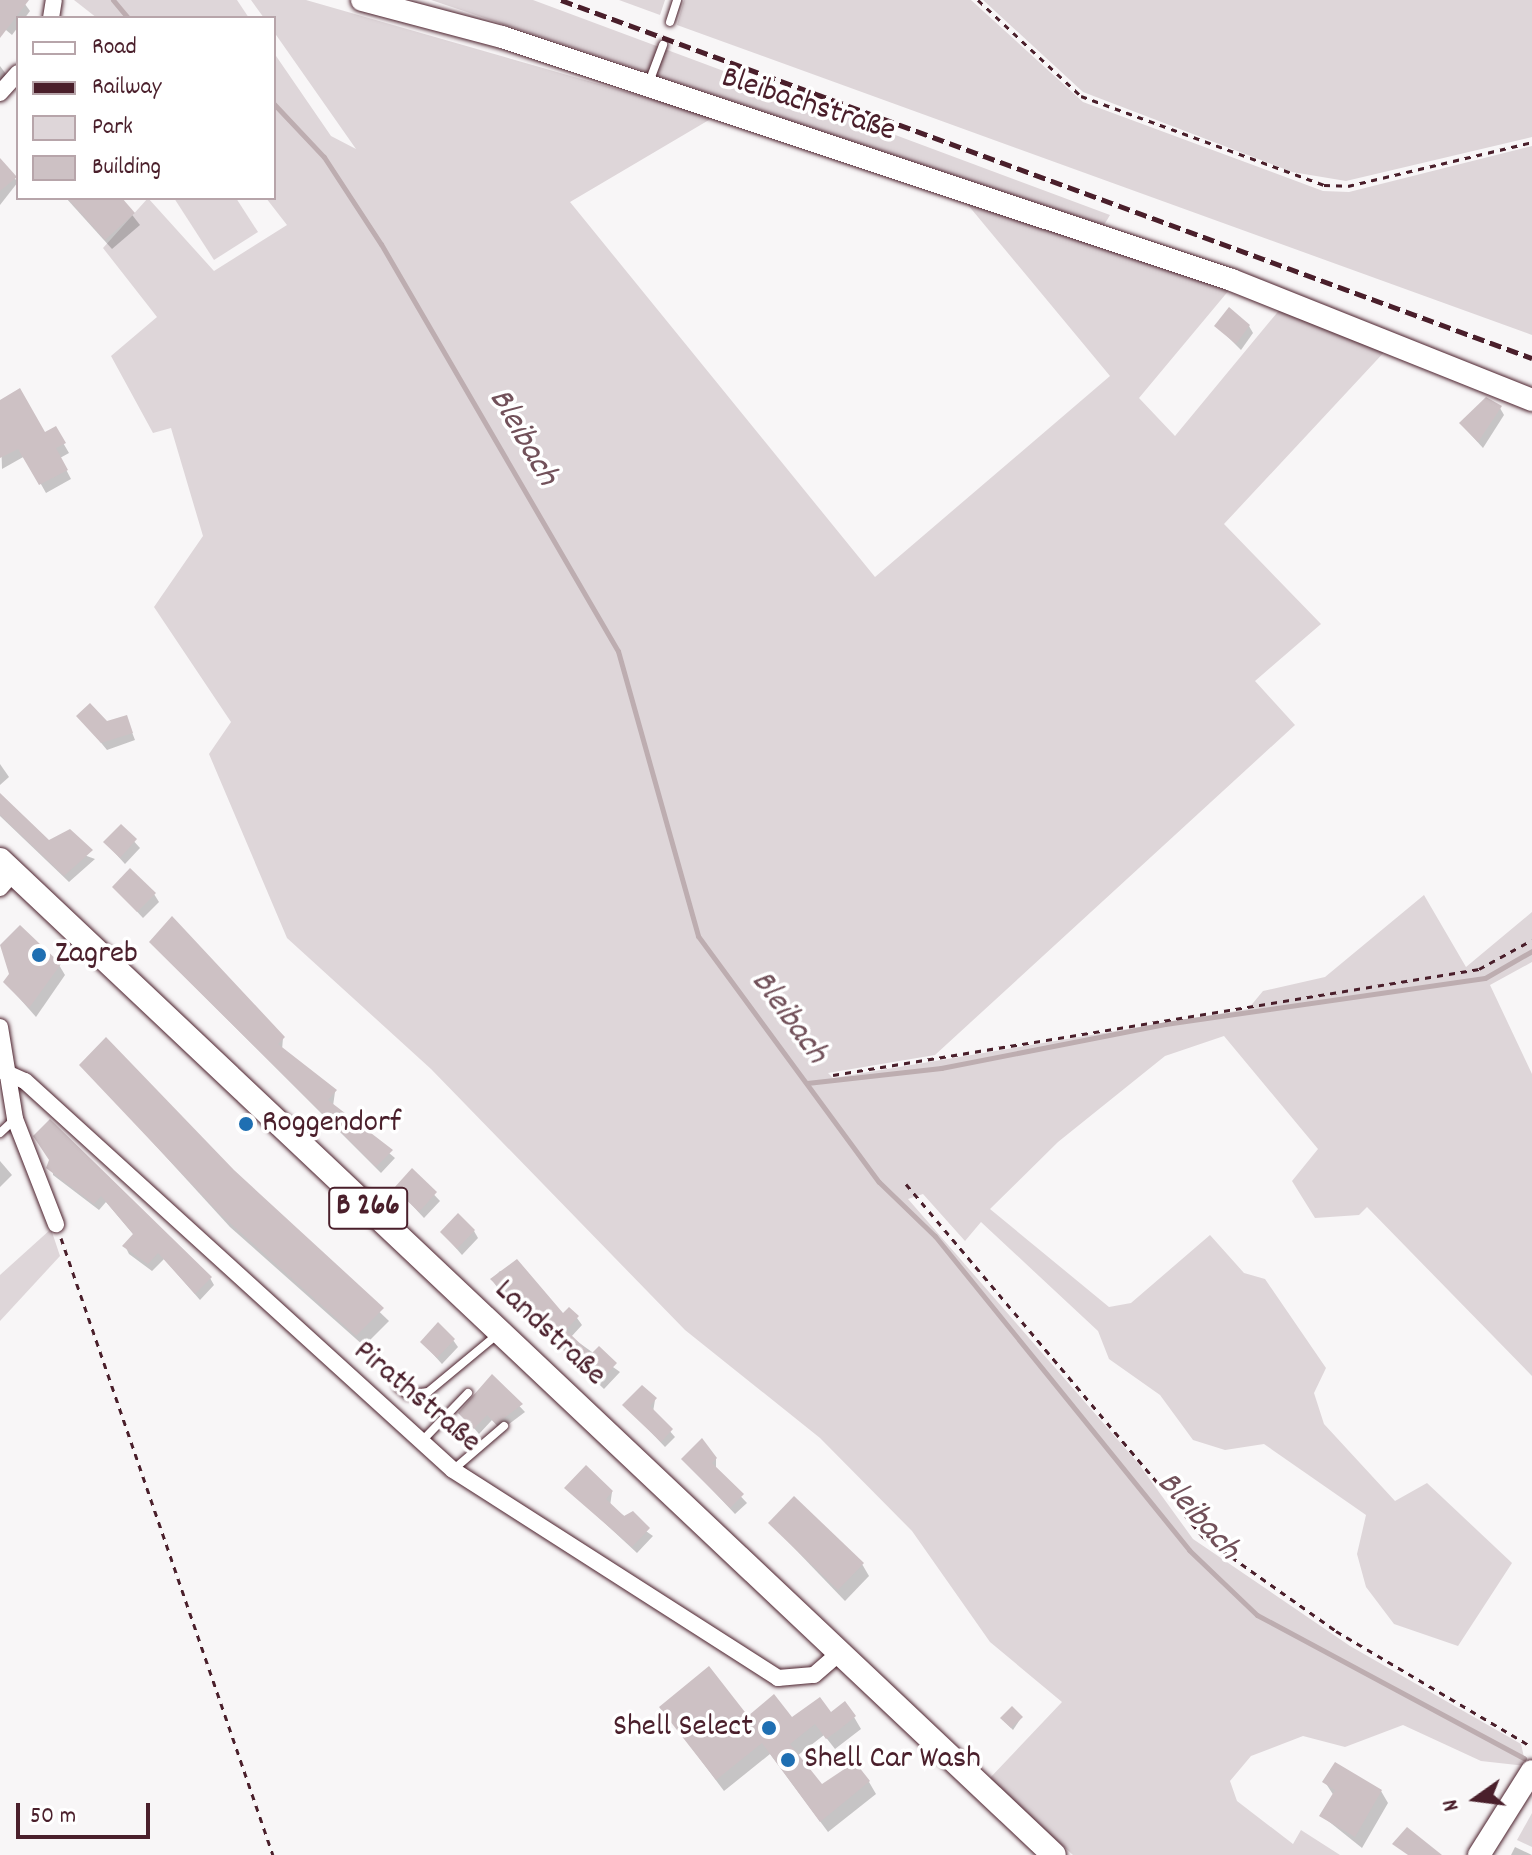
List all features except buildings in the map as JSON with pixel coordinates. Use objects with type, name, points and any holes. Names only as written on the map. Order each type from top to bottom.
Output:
[{"type":"main road","name":"Bleibachstraße","points":[[362,0],[648,86],[1232,280],[1532,400]]},
{"type":"main road","name":"Landstraße","points":[[4,874],[500,1333],[1054,1855]]},
{"type":"main road","points":[[1479,1855],[1532,1771]]},
{"type":"street","points":[[0,93],[16,75]]},
{"type":"street","points":[[0,1027],[4,1072],[15,1119],[56,1224]]},
{"type":"street","name":"Pirathstraße","points":[[4,1072],[453,1470],[795,1682],[839,1653]]},
{"type":"lane","points":[[670,22],[677,0]]},
{"type":"lane","points":[[648,86],[663,45]]},
{"type":"lane","points":[[0,1133],[15,1119]]},
{"type":"lane","points":[[398,1387],[408,1395],[428,1392],[500,1333]]},
{"type":"lane","points":[[420,1443],[468,1393]]},
{"type":"lane","points":[[453,1470],[504,1426]]},
{"type":"path","points":[[978,0],[1081,96],[1324,185],[1348,186],[1532,142]]},
{"type":"path","points":[[833,1075],[1479,969],[1532,940]]},
{"type":"path","points":[[906,1184],[1202,1536],[1336,1631],[1532,1747]]},
{"type":"path","points":[[56,1224],[273,1855]]},
{"type":"green space","points":[[74,0],[237,0],[248,16],[94,16]]},
{"type":"green space","points":[[251,0],[306,0],[714,117],[570,202],[875,577],[1110,376],[963,199],[1230,289],[1139,398],[1175,436],[1281,308],[1388,348],[1224,524],[1321,624],[1255,681],[1295,725],[935,1055],[828,1073],[833,1078],[1248,1009],[1263,991],[1325,977],[1424,895],[1466,967],[1532,912],[1532,962],[1490,985],[1532,1074],[1532,1376],[1367,1207],[1359,1215],[1315,1218],[1292,1181],[1318,1149],[1224,1036],[1165,1056],[1058,1142],[990,1209],[1109,1307],[1131,1303],[1210,1235],[1244,1273],[1265,1279],[1326,1368],[1314,1393],[1324,1424],[1395,1501],[1427,1483],[1512,1563],[1458,1646],[1394,1624],[1366,1587],[1357,1554],[1366,1515],[1264,1444],[1225,1450],[1193,1440],[1160,1395],[1109,1359],[1098,1331],[981,1222],[965,1241],[923,1194],[908,1199],[1138,1463],[1193,1539],[1350,1646],[1521,1744],[1526,1766],[1481,1761],[1403,1725],[1345,1747],[1303,1736],[1251,1756],[1230,1781],[1237,1801],[1293,1844],[1301,1830],[1340,1855],[1073,1855],[989,1779],[1062,1702],[990,1642],[912,1531],[820,1438],[685,1330],[431,1069],[287,938],[209,754],[231,722],[154,607],[203,536],[171,428],[153,433],[111,356],[157,317],[103,248],[146,200],[150,200],[214,271],[287,225],[268,200],[276,200],[276,56],[331,136],[356,149],[276,35],[276,16],[263,16]]},
{"type":"green space","points":[[431,0],[533,0],[1110,215],[1104,225]]},
{"type":"green space","points":[[619,0],[665,0],[660,15]]},
{"type":"green space","points":[[684,0],[971,0],[1083,102],[1323,191],[1349,192],[1532,146],[1532,335],[677,25]]},
{"type":"green space","points":[[983,0],[1532,0],[1532,137],[1346,181],[1292,172],[1083,92]]},
{"type":"green space","points":[[175,200],[237,200],[258,232],[214,260]]},
{"type":"green space","points":[[51,1229],[60,1256],[0,1321],[0,1275]]},
{"type":"green space","points":[[1532,1813],[1532,1847],[1517,1840]]},
{"type":"waterway","name":"Bleibach","points":[[113,0],[126,16]]},
{"type":"waterway","name":"Bleibach","points":[[276,106],[324,157],[381,244],[618,651],[698,936],[879,1182],[935,1236],[1189,1550],[1257,1615],[1524,1758]]},
{"type":"waterway","points":[[807,1083],[941,1068],[1165,1024],[1485,978],[1532,951]]},
{"type":"railway","points":[[561,0],[1532,358]]},
{"type":"place","name":"Zagreb","points":[[39,955]]},
{"type":"place","name":"Roggendorf","points":[[246,1124]]},
{"type":"place","name":"Shell Select","points":[[769,1728]]},
{"type":"place","name":"Shell Car Wash","points":[[788,1760]]}]
